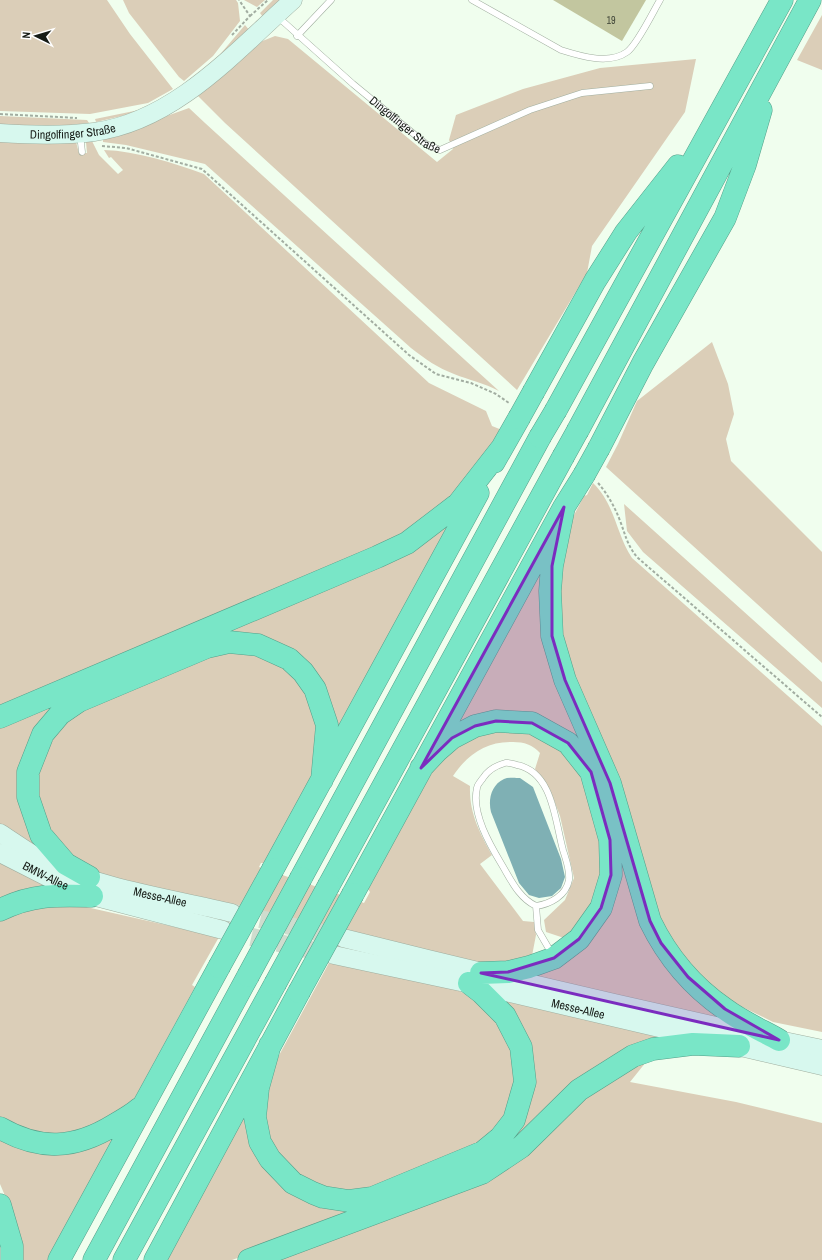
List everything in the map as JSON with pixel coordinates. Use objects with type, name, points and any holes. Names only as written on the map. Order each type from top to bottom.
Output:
[{"type":"highway","points":[[94,1260],[540,437],[782,0]]},
{"type":"highway","points":[[124,1260],[578,430],[810,0]]},
{"type":"highway","points":[[155,1260],[299,992],[564,507],[592,480],[599,448],[643,363],[725,218],[745,165],[772,69]]},
{"type":"highway","points":[[59,1260],[322,780],[501,449],[515,412],[534,391],[595,281],[626,232],[714,122]]},
{"type":"highway","points":[[0,717],[377,558],[407,543],[458,504],[501,449]]},
{"type":"highway","points":[[564,507],[552,566],[550,591],[552,636],[565,680],[610,784],[650,921],[661,942],[688,977],[725,1009],[779,1040]]},
{"type":"highway","points":[[91,887],[66,864],[41,835],[28,796],[28,772],[43,734],[60,714],[79,701],[207,647],[229,642],[258,645],[289,659],[303,672],[315,689],[327,725],[322,780]]},
{"type":"highway","points":[[270,1046],[258,1088],[255,1117],[260,1142],[270,1160],[293,1183],[313,1193],[342,1200],[372,1198],[483,1152],[500,1138],[514,1120],[525,1082],[521,1047],[505,1016],[482,994],[475,978],[529,967],[554,958],[579,939],[601,908],[611,875],[610,840],[591,772],[568,742],[532,723],[496,721],[475,726],[452,738],[421,768]]},
{"type":"highway","points":[[0,910],[17,902],[39,896],[91,887]]},
{"type":"highway","points":[[249,1260],[482,1173],[521,1147],[579,1090],[633,1056],[653,1049],[693,1044],[740,1046]]},
{"type":"highway","points":[[0,1128],[14,1136],[35,1142],[68,1144],[86,1140],[101,1133],[133,1114],[145,1103]]},
{"type":"highway","points":[[0,1206],[12,1246],[12,1260]]},
{"type":"main road","name":"Dingolfinger Straße","points":[[0,133],[48,135],[85,127],[127,123],[160,109],[188,91],[214,71],[272,8],[293,0]]},
{"type":"main road","name":"BMW-Allee","points":[[0,833],[91,887]]},
{"type":"main road","name":"BMW-Allee","points":[[0,853],[59,883],[91,887]]},
{"type":"main road","name":"Messe-Allee","points":[[91,887],[120,887],[232,913]]},
{"type":"main road","name":"Messe-Allee","points":[[91,887],[223,930]]},
{"type":"main road","name":"Messe-Allee","points":[[343,938],[475,978],[822,1066]]},
{"type":"main road","name":"Messe-Allee","points":[[334,955],[475,978],[822,1049]]},
{"type":"lane","points":[[297,36],[332,0]]},
{"type":"lane","points":[[472,0],[561,50],[576,55],[607,59],[628,52],[660,0]]},
{"type":"lane","name":"Dingolfinger Straße","points":[[272,8],[297,36],[426,144],[440,150],[530,110],[582,93],[650,86]]},
{"type":"lane","points":[[82,152],[85,127]]},
{"type":"lane","points":[[506,763],[528,767],[539,778],[548,793],[568,866],[569,880],[563,893],[554,901],[536,906],[526,902],[516,888],[488,841],[480,821],[477,788],[489,770],[506,763]]},
{"type":"lane","points":[[536,906],[538,930],[554,958]]},
{"type":"path","points":[[239,0],[250,16]]},
{"type":"path","points":[[231,37],[250,16],[272,8]]},
{"type":"path","points":[[0,114],[85,127],[97,145],[126,148],[202,169],[410,355],[436,374],[471,383],[496,394],[515,412]]},
{"type":"path","points":[[592,480],[620,520],[630,549],[638,558],[822,717]]},
{"type":"highlighted area","points":[[564,507],[552,566],[552,636],[565,680],[610,783],[650,921],[661,943],[688,977],[725,1009],[779,1040],[481,973],[508,972],[554,958],[579,939],[601,908],[611,875],[610,840],[591,772],[568,743],[532,723],[496,721],[475,726],[452,738],[421,768]]},
{"type":"shaded area","points":[[0,0],[107,0],[130,34],[173,89],[148,103],[90,114],[0,111]]},
{"type":"shaded area","points":[[123,0],[236,0],[238,3],[240,21],[213,56],[184,81],[179,77],[129,13]]},
{"type":"shaded area","points":[[244,0],[265,0],[257,7]]},
{"type":"shaded area","points":[[273,0],[282,0],[263,17],[260,13]]},
{"type":"shaded area","points":[[822,15],[822,70],[797,60]]},
{"type":"shaded area","points":[[245,25],[250,31],[217,58]]},
{"type":"shaded area","points":[[275,36],[288,39],[437,162],[453,149],[449,140],[456,115],[523,89],[600,68],[696,59],[685,112],[592,246],[587,273],[517,390],[225,123],[196,94],[255,44]]},
{"type":"shaded area","points":[[189,108],[499,391],[448,372],[416,352],[205,164],[126,145],[103,142],[103,139]]},
{"type":"shaded area","points":[[139,110],[139,112],[96,122],[95,119]]},
{"type":"shaded area","points":[[0,116],[87,120],[89,123],[60,126],[0,125]]},
{"type":"shaded area","points":[[0,140],[76,142],[79,153],[87,153],[86,142],[92,141],[99,155],[118,174],[123,170],[111,157],[109,158],[104,150],[142,155],[204,174],[429,383],[486,411],[492,426],[502,430],[483,461],[424,524],[0,714]]},
{"type":"shaded area","points":[[712,342],[728,384],[734,414],[726,439],[731,461],[822,552],[822,663],[606,467],[637,401]]},
{"type":"shaded area","points":[[593,483],[606,500],[622,539],[632,558],[822,726],[822,1032],[773,1022],[728,1000],[702,980],[668,938],[564,654],[557,596],[572,519],[584,496],[587,495]]},
{"type":"shaded area","points":[[624,504],[822,682],[822,708],[643,552],[627,531]]},
{"type":"shaded area","points":[[461,505],[331,750],[331,717],[258,640],[77,696],[29,751],[49,855],[0,829],[0,723]]},
{"type":"shaded area","points":[[547,550],[546,582],[638,904],[740,1023],[518,976],[565,957],[617,850],[560,732],[454,732]]},
{"type":"shaded area","points":[[230,647],[284,662],[318,708],[316,768],[264,863],[261,863],[259,867],[364,903],[370,892],[368,889],[432,772],[449,749],[490,729],[547,735],[591,784],[605,883],[570,940],[546,932],[544,920],[565,900],[574,878],[560,816],[550,790],[535,769],[540,753],[528,744],[503,742],[486,747],[478,751],[464,762],[453,776],[470,786],[473,814],[492,855],[480,864],[523,921],[534,922],[536,935],[531,961],[484,963],[465,960],[113,879],[79,865],[40,823],[34,770],[64,717]]},
{"type":"shaded area","points":[[0,861],[53,887],[0,903]]},
{"type":"shaded area","points":[[73,904],[219,937],[192,985],[195,987],[133,1101],[102,1127],[48,1139],[0,1120],[0,917],[7,912]]},
{"type":"shaded area","points":[[330,961],[452,988],[477,999],[510,1034],[519,1091],[494,1138],[381,1189],[345,1194],[295,1177],[265,1131],[270,1072]]},
{"type":"shaded area","points":[[498,995],[680,1037],[666,1042],[474,1171],[232,1260],[162,1260],[248,1103],[250,1124],[318,1202],[459,1170],[525,1109]]},
{"type":"shaded area","points":[[650,1057],[630,1082],[736,1102],[822,1123],[822,1260],[268,1260],[471,1185],[582,1095]]},
{"type":"shaded area","points":[[113,1134],[118,1138],[51,1260],[21,1260],[6,1198],[0,1184],[0,1135]]},
{"type":"water","points":[[506,778],[520,778],[533,787],[561,859],[565,877],[561,888],[552,896],[539,898],[529,895],[519,883],[491,812],[490,798],[496,785]]},
{"type":"building","points":[[553,0],[646,0],[622,41]]},
{"type":"tunnel","points":[[234,913],[342,938]]},
{"type":"tunnel","points":[[225,931],[333,955]]}]
